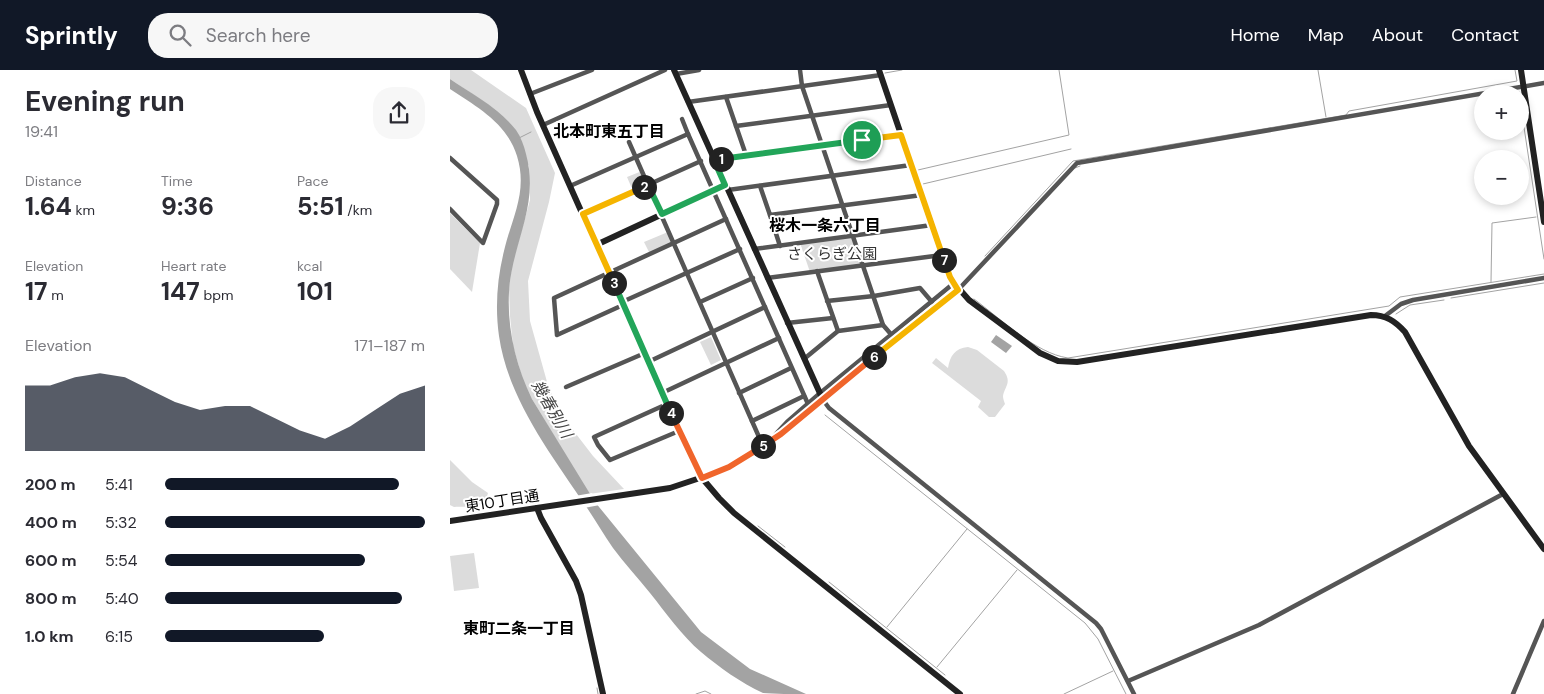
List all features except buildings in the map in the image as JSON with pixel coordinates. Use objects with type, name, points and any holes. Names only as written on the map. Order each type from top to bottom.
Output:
[{"type":"street","points":[[521,70],[648,362],[702,478],[734,513],[960,694]]},
{"type":"street","points":[[530,94],[592,70]]},
{"type":"street","points":[[544,125],[662,70]]},
{"type":"street","points":[[699,70],[675,72],[821,397],[829,408],[1096,623],[1101,628],[1134,694]]},
{"type":"street","points":[[800,70],[802,86],[884,325],[896,340]]},
{"type":"street","points":[[1521,70],[1524,85]]},
{"type":"street","points":[[688,102],[880,73],[942,254],[958,290],[1040,354],[1058,361],[1086,361],[1371,315],[1385,316],[1405,332],[1469,446],[1544,549]]},
{"type":"street","points":[[1529,85],[1544,83]]},
{"type":"street","points":[[766,444],[808,404],[821,397],[896,340],[958,290],[1077,163],[1474,95]]},
{"type":"street","points":[[726,97],[746,155]]},
{"type":"street","points":[[736,126],[891,105]]},
{"type":"street","points":[[682,119],[808,404]]},
{"type":"street","points":[[1529,120],[1544,222]]},
{"type":"street","points":[[570,186],[688,134]]},
{"type":"street","points":[[714,160],[901,135]]},
{"type":"street","points":[[629,142],[739,393],[752,421],[766,444]]},
{"type":"street","points":[[450,158],[496,200],[497,204],[483,243],[450,209]]},
{"type":"street","points":[[583,214],[701,161]]},
{"type":"street","points":[[596,244],[714,191],[726,188],[760,186],[912,165]]},
{"type":"street","points":[[760,186],[780,246]]},
{"type":"street","points":[[770,215],[922,195]]},
{"type":"street","points":[[726,219],[610,274],[554,298],[557,336],[687,272],[740,249]]},
{"type":"street","points":[[754,249],[932,225]]},
{"type":"street","points":[[767,278],[942,254]]},
{"type":"street","points":[[817,272],[838,331]]},
{"type":"street","points":[[700,302],[753,278]]},
{"type":"street","points":[[1385,316],[1401,304],[1413,300],[1544,278]]},
{"type":"street","points":[[702,478],[729,467],[766,444],[954,283]]},
{"type":"street","points":[[827,301],[874,296],[920,288],[932,302]]},
{"type":"street","points":[[648,362],[765,307]]},
{"type":"street","points":[[787,323],[833,318]]},
{"type":"street","points":[[804,359],[838,331],[884,325]]},
{"type":"street","points":[[662,393],[779,338]]},
{"type":"street","points":[[566,387],[645,354]]},
{"type":"street","points":[[739,393],[791,368]]},
{"type":"street","points":[[752,421],[804,396]]},
{"type":"street","points":[[667,404],[594,437],[610,460],[679,431]]},
{"type":"street","name":"東10丁目通","points":[[450,521],[670,488],[702,478]]},
{"type":"street","points":[[1128,681],[1259,625],[1503,494]]},
{"type":"street","points":[[537,508],[582,596],[602,694]]},
{"type":"street","points":[[1513,694],[1544,621]]},
{"type":"green space","points":[[450,70],[471,70],[526,108],[555,173],[528,281],[530,321],[549,389],[573,430],[593,456],[624,489],[589,494],[523,381],[513,346],[509,290],[512,265],[530,200],[529,166],[496,110],[450,79]]},
{"type":"green space","points":[[642,171],[648,185],[633,191],[627,177]]},
{"type":"green space","points":[[450,213],[480,243],[472,292],[450,269]]},
{"type":"green space","points":[[668,232],[674,243],[650,254],[644,242]]},
{"type":"green space","name":"さくらぎ公園","points":[[854,236],[864,265],[810,272],[800,243]]},
{"type":"green space","points":[[711,337],[721,360],[711,365],[700,342]]},
{"type":"green space","points":[[968,347],[977,350],[1004,371],[1008,379],[1003,396],[1005,404],[995,417],[989,417],[978,407],[981,401],[932,363],[936,358],[948,368],[954,353]]},
{"type":"green space","points":[[450,460],[472,482],[488,493],[479,505],[454,507],[450,505]]},
{"type":"green space","points":[[474,553],[479,588],[454,591],[450,556]]},
{"type":"shaded area","points":[[450,79],[502,115],[516,130],[526,154],[530,190],[528,207],[511,274],[509,306],[511,333],[517,360],[532,399],[595,502],[701,632],[750,669],[806,694],[763,693],[730,674],[694,646],[613,548],[545,446],[511,382],[499,336],[497,315],[498,283],[507,239],[520,193],[521,181],[517,156],[512,144],[499,125],[480,109],[450,89]]},
{"type":"shaded area","points":[[996,335],[1012,346],[1006,353],[991,342]]},
{"type":"pier","points":[[592,493],[600,505],[584,508],[575,496]]},
{"type":"waterway","points":[[885,73],[902,70]]},
{"type":"waterway","points":[[918,170],[1069,135],[1059,70]]},
{"type":"waterway","points":[[1318,70],[1326,117]]},
{"type":"waterway","points":[[985,256],[1073,161],[1346,115],[1349,111],[1517,81],[1515,70]]},
{"type":"waterway","points":[[519,138],[531,132]]},
{"type":"waterway","points":[[1526,140],[1544,259]]},
{"type":"waterway","points":[[923,184],[1071,149]]},
{"type":"waterway","points":[[1075,168],[1080,166]]},
{"type":"waterway","points":[[1491,282],[1492,223],[1536,217]]},
{"type":"waterway","points":[[974,299],[1031,342],[1056,355],[1068,358],[1389,306],[1400,297],[1544,274]]},
{"type":"waterway","points":[[1451,298],[1544,283]]},
{"type":"waterway","points":[[1396,314],[1410,305],[1444,300]]},
{"type":"waterway","points":[[825,415],[1085,623],[1098,639],[1126,694]]},
{"type":"waterway","points":[[758,526],[785,547]]},
{"type":"waterway","points":[[887,627],[967,529]]},
{"type":"waterway","points":[[937,667],[1017,570]]},
{"type":"waterway","points":[[829,582],[945,675]]},
{"type":"waterway","points":[[1064,694],[1113,671]]},
{"type":"waterway","points":[[597,688],[598,694]]},
{"type":"waterway","points":[[696,694],[705,691],[711,694]]},
{"type":"district","name":"北本町東五丁目","points":[[609,131]]},
{"type":"district","name":"桜木一条六丁目","points":[[825,225]]},
{"type":"district","name":"東町二条一丁目","points":[[519,628]]},
{"type":"route","points":[[901,135],[947,270],[958,290],[781,434],[729,467],[702,478],[679,431],[583,214],[648,185],[662,214],[725,185],[714,160],[862,140],[901,135]]},
{"type":"water label","name":"幾春別川","points":[[552,409]]}]
